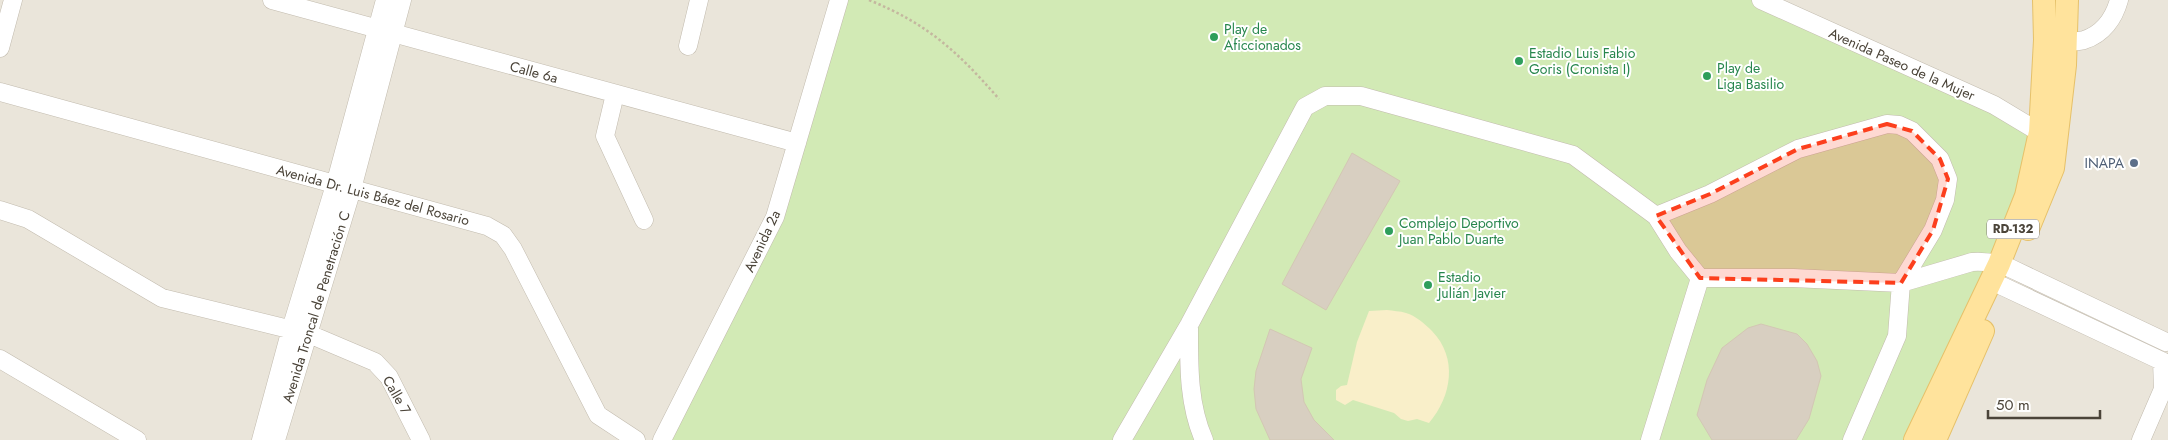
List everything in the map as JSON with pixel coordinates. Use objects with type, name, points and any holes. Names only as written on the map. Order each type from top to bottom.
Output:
[{"type":"main road","name":"RD-132","points":[[1935,440],[2004,273],[2053,168],[2048,137],[2065,65],[2055,40],[2044,0]]},
{"type":"main road","name":"RD-132","points":[[2055,40],[2066,0]]},
{"type":"main road","name":"RD-132","points":[[1915,440],[2004,273]]},
{"type":"street","points":[[0,48],[13,0]]},
{"type":"street","name":"Calle 6a","points":[[272,0],[797,143]]},
{"type":"street","name":"Avenida Troncal de Penetración C","points":[[276,440],[352,189],[385,31],[385,0]]},
{"type":"street","name":"Avenida Troncal de Penetración C","points":[[261,440],[291,329],[335,185],[385,31],[402,0]]},
{"type":"street","points":[[688,46],[699,0]]},
{"type":"street","name":"Avenida 2a","points":[[662,440],[776,217],[839,0]]},
{"type":"street","name":"Avenida Paseo de la Mujer","points":[[1761,0],[1994,106],[2048,137]]},
{"type":"street","points":[[2055,40],[2084,40],[2104,28],[2115,14],[2119,0]]},
{"type":"street","name":"Avenida Dr. Luis Báez del Rosario","points":[[0,92],[487,226],[503,235],[513,249],[598,415],[636,440]]},
{"type":"street","points":[[615,94],[605,136],[644,220]]},
{"type":"street","points":[[1122,440],[1189,325],[1304,107],[1325,96],[1361,96],[1573,155],[1656,216],[1678,251],[1700,278]]},
{"type":"street","points":[[1656,216],[1710,194],[1798,149],[1887,124],[1899,125],[1912,132],[1940,159],[1948,179],[1945,200],[1933,230],[1901,282],[1897,336],[1852,440]]},
{"type":"street","name":"Calle 7","points":[[0,210],[28,219],[162,298],[308,334],[375,362],[389,377],[421,440]]},
{"type":"street","points":[[1700,278],[1793,278],[1901,282],[1972,262],[2004,273],[2166,342]]},
{"type":"street","points":[[2004,273],[2165,362],[2164,399],[2141,440]]},
{"type":"street","points":[[1650,440],[1700,278]]},
{"type":"street","points":[[1189,325],[1189,374],[1197,424],[1204,440]]},
{"type":"street","points":[[0,359],[137,440]]},
{"type":"path","points":[[869,0],[894,10],[934,34],[958,55],[999,99]]},
{"type":"highlighted area","points":[[1887,124],[1912,131],[1940,159],[1948,179],[1933,230],[1901,283],[1700,278],[1656,216],[1710,194],[1798,149]]},
{"type":"shaded area","points":[[0,0],[2168,0],[2168,440],[0,440]]},
{"type":"green space","name":"Complejo Deportivo Juan Pablo Duarte","points":[[845,0],[1761,0],[2040,124],[2006,245],[1914,440],[662,440],[775,217]]},
{"type":"sand","points":[[1387,310],[1406,313],[1420,321],[1432,331],[1446,353],[1449,365],[1447,389],[1443,401],[1429,423],[1417,419],[1408,421],[1401,419],[1394,413],[1353,400],[1345,405],[1336,400],[1336,390],[1341,386],[1347,385],[1357,342],[1369,311]]},
{"type":"building","points":[[1352,153],[1400,181],[1326,310],[1282,284]]},
{"type":"building","points":[[1761,324],[1797,334],[1807,344],[1817,361],[1821,376],[1809,419],[1796,440],[1712,440],[1697,415],[1707,380],[1722,348],[1748,328]]},
{"type":"building","points":[[1270,329],[1312,348],[1301,379],[1304,402],[1314,420],[1334,440],[1270,440],[1256,409],[1254,389],[1256,371]]},
{"type":"place","name":"Play de Aficcionados","points":[[1214,37]]},
{"type":"place","name":"Estadio Luis Fabio Goris (Cronista I)","points":[[1519,61]]},
{"type":"place","name":"Play de Liga Basilio","points":[[1707,76]]},
{"type":"place","name":"INAPA","points":[[2134,163]]},
{"type":"place","name":"Complejo Deportivo Juan Pablo Duarte","points":[[1389,231]]},
{"type":"place","name":"Estadio Julián Javier","points":[[1428,285]]}]
